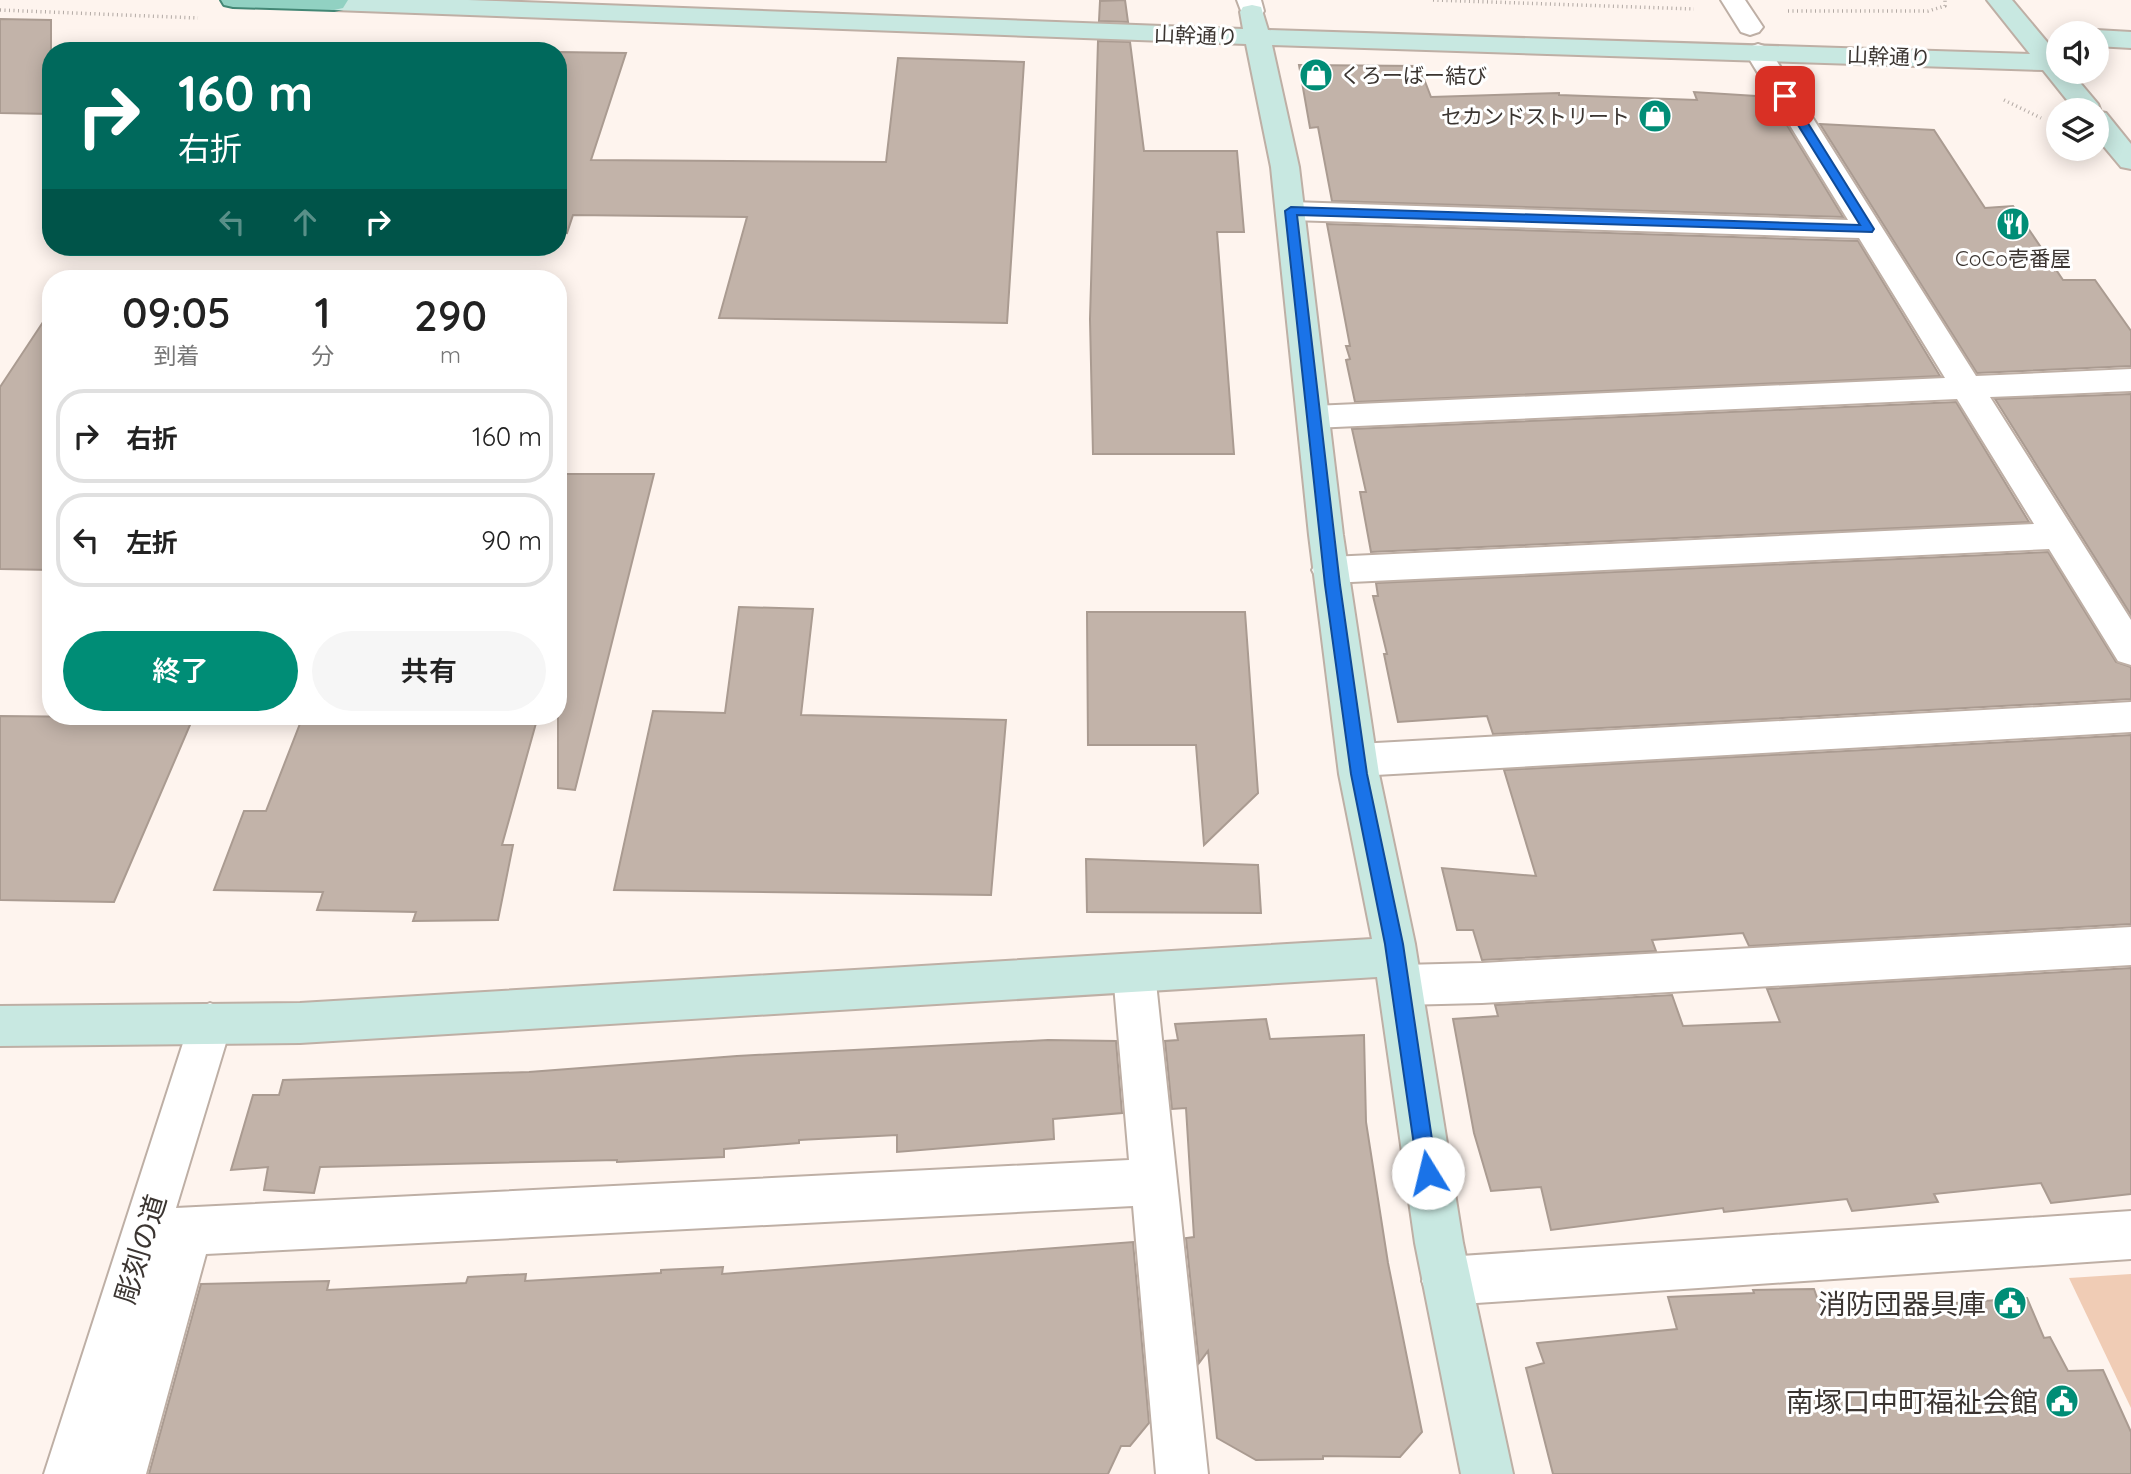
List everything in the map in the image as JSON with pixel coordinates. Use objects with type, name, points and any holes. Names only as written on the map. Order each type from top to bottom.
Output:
[{"type":"main road","points":[[233,0],[335,2]]},
{"type":"street","points":[[1733,0],[1754,40],[1868,229],[2131,651]]},
{"type":"street","points":[[1999,0],[2046,55]]},
{"type":"street","name":"山幹通り","points":[[335,2],[1251,14],[1754,40],[2046,62]]},
{"type":"street","points":[[1251,14],[1278,129],[1291,211],[1330,570],[1358,760],[1398,971],[1446,1281],[1487,1474]]},
{"type":"street","name":"山幹通り","points":[[1716,26],[1754,40],[1777,28]]},
{"type":"street","points":[[1991,35],[2046,37]]},
{"type":"street","points":[[2109,39],[2131,40]]},
{"type":"street","points":[[2109,135],[2131,161]]},
{"type":"street","points":[[1291,211],[1868,229]]},
{"type":"street","points":[[1313,417],[2131,380]]},
{"type":"street","points":[[1330,570],[2059,536]]},
{"type":"street","points":[[1358,760],[2131,717]]},
{"type":"street","points":[[0,1026],[300,1023],[1133,973],[1398,971],[1482,983],[2131,946]]},
{"type":"street","points":[[1133,973],[1182,1474]]},
{"type":"street","name":"彫刻の道","points":[[71,1474],[167,1231],[210,1023]]},
{"type":"street","points":[[120,1474],[167,1231],[1154,1182]]},
{"type":"street","points":[[1446,1281],[2131,1235]]},
{"type":"shaded area","points":[[2131,1274],[2131,1408],[2069,1278]]},
{"type":"building","points":[[1125,0],[1128,22],[1099,21],[1100,1]]},
{"type":"building","points":[[0,19],[51,20],[51,42],[42,42],[42,114],[0,113]]},
{"type":"building","points":[[1098,41],[1130,42],[1144,151],[1237,151],[1244,232],[1217,232],[1234,454],[1093,454],[1090,319]]},
{"type":"building","points":[[567,52],[626,53],[591,160],[886,162],[898,58],[1024,62],[1007,323],[719,318],[747,217],[573,215],[567,233]]},
{"type":"building","points":[[1299,65],[1419,66],[1431,97],[1559,93],[1697,100],[1694,92],[1756,96],[1776,122],[1785,122],[1843,217],[1332,201],[1318,127],[1310,128]]},
{"type":"building","points":[[1820,124],[1934,130],[1985,208],[2013,206],[2063,280],[2095,280],[2131,331],[2131,366],[1977,373]]},
{"type":"building","points":[[1327,224],[1858,241],[1940,376],[1355,402],[1346,360],[1350,359],[1346,346],[1350,346]]},
{"type":"building","points":[[42,324],[42,570],[0,569],[0,387]]},
{"type":"building","points":[[2131,394],[2131,615],[1995,399]]},
{"type":"building","points":[[1956,402],[2029,522],[1371,552],[1360,492],[1366,492],[1352,429]]},
{"type":"building","points":[[567,474],[654,474],[575,790],[558,788],[558,725],[567,725]]},
{"type":"building","points":[[2048,552],[2116,662],[2131,667],[2131,699],[1493,734],[1487,716],[1398,722],[1384,654],[1387,654],[1373,596],[1378,596],[1376,583]]},
{"type":"building","points":[[739,607],[813,609],[801,715],[1006,720],[991,895],[614,890],[653,711],[725,713]]},
{"type":"building","points":[[1087,612],[1245,612],[1258,793],[1204,845],[1196,745],[1088,745]]},
{"type":"building","points":[[0,716],[42,716],[42,725],[190,725],[114,902],[0,900]]},
{"type":"building","points":[[299,725],[535,725],[502,845],[513,845],[498,920],[413,921],[416,912],[317,910],[323,892],[214,890],[244,811],[266,811]]},
{"type":"building","points":[[2131,735],[2131,924],[1749,946],[1743,933],[1652,940],[1656,951],[1482,960],[1473,930],[1457,930],[1442,868],[1536,876],[1504,770]]},
{"type":"building","points":[[1086,859],[1258,865],[1261,913],[1087,912]]},
{"type":"building","points":[[2131,968],[2131,1194],[2051,1203],[2041,1183],[1934,1194],[1938,1202],[1852,1211],[1847,1199],[1724,1212],[1723,1208],[1551,1230],[1541,1187],[1491,1191],[1474,1133],[1453,1019],[1498,1016],[1495,1005],[1672,995],[1683,1026],[1780,1022],[1767,989]]},
{"type":"building","points":[[1266,1019],[1270,1039],[1364,1035],[1366,1122],[1388,1263],[1422,1432],[1400,1457],[1323,1456],[1323,1459],[1256,1460],[1217,1438],[1208,1351],[1199,1363],[1186,1238],[1194,1237],[1186,1108],[1172,1109],[1165,1041],[1178,1040],[1175,1024]]},
{"type":"building","points":[[1048,1040],[1116,1041],[1122,1113],[1053,1119],[1054,1139],[897,1152],[897,1135],[799,1140],[799,1143],[724,1149],[724,1157],[617,1162],[320,1167],[314,1193],[264,1190],[268,1167],[231,1170],[253,1095],[279,1095],[283,1080],[529,1072],[737,1056]]},
{"type":"building","points":[[1133,1242],[1149,1423],[1130,1446],[1121,1446],[1108,1474],[149,1474],[201,1284],[329,1281],[327,1290],[466,1283],[468,1277],[526,1274],[525,1281],[723,1267],[722,1274]]},
{"type":"building","points":[[1814,1289],[1822,1312],[2027,1298],[2044,1338],[2050,1337],[2068,1371],[2103,1370],[2131,1432],[2131,1474],[1553,1474],[1526,1368],[1544,1363],[1537,1343],[1677,1329],[1668,1297],[1754,1293],[1753,1290]]},
{"type":"place","name":"くろーばー結び","points":[[1316,75]]},
{"type":"place","name":"セカンドストリート","points":[[1655,116]]},
{"type":"place","name":"CoCo壱番屋","points":[[2013,224]]},
{"type":"place","name":"消防団器具庫","points":[[2010,1303]]},
{"type":"place","name":"南塚口中町福祉会館","points":[[2062,1401]]},
{"type":"route","points":[[1428,1173],[1394,944],[1359,774],[1332,585],[1291,211],[1868,229],[1785,96]]}]
